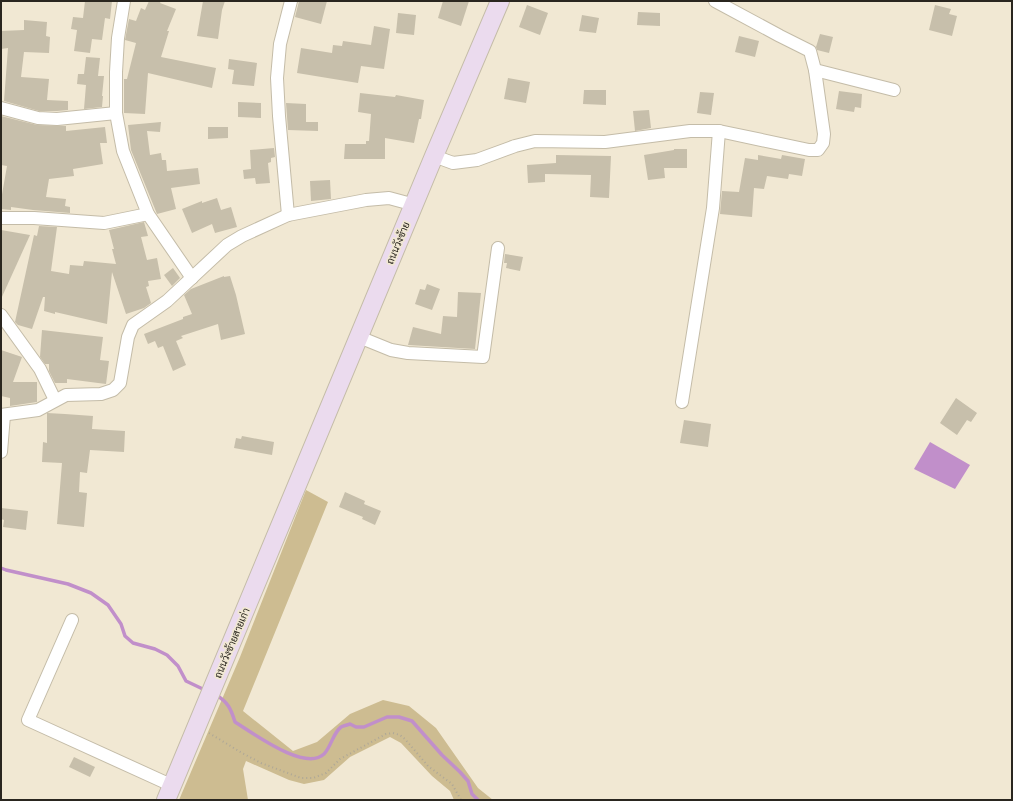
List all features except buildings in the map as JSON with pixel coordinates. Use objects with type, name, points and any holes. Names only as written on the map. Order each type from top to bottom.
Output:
[{"type":"main road","name":"ถนนวังซ้าย","points":[[298,486],[434,156],[500,1]]},
{"type":"main road","name":"ถนนวังซ้ายสายเก่า","points":[[169,793],[298,486]]},
{"type":"street","points":[[124,1],[118,38],[116,72],[116,113],[123,151],[148,214],[192,278]]},
{"type":"street","points":[[288,215],[277,78],[280,44],[291,1]]},
{"type":"street","points":[[434,156],[453,163],[477,160],[515,146],[535,141],[605,142],[690,131],[719,131],[809,150],[818,150],[823,143],[824,134],[815,70],[810,51],[716,1]]},
{"type":"street","points":[[815,70],[894,90]]},
{"type":"street","points":[[1,108],[38,118],[57,119],[116,113]]},
{"type":"street","points":[[682,402],[714,208],[719,131]]},
{"type":"street","points":[[1,452],[2,415],[38,410],[66,395],[102,394],[113,390],[120,382],[128,337],[133,325],[166,301],[227,245],[242,236],[288,215],[366,200],[389,198],[415,204]]},
{"type":"street","points":[[1,218],[34,218],[104,223],[148,214]]},
{"type":"street","points":[[359,337],[391,350],[408,353],[483,357],[498,248]]},
{"type":"street","points":[[1,315],[40,369],[55,400]]},
{"type":"street","points":[[72,620],[28,720],[169,793]]},
{"type":"path","points":[[198,726],[261,763],[301,778],[312,778],[326,773],[340,759],[386,734],[393,733],[400,735],[405,739],[428,766],[452,784],[461,800]]},
{"type":"shaded area","points":[[930,442],[970,465],[955,489],[914,469]]},
{"type":"shaded area","points":[[306,490],[328,502],[243,711],[293,751],[317,742],[350,714],[383,700],[409,706],[436,728],[478,788],[493,800],[454,800],[450,791],[432,776],[401,743],[390,737],[350,757],[324,780],[304,784],[289,780],[246,761],[243,769],[248,800],[179,800],[240,657]]},
{"type":"waterway","points":[[1,568],[68,584],[91,593],[108,605],[121,624],[125,636],[133,643],[155,649],[167,655],[178,666],[186,681],[207,691]]},
{"type":"waterway","points":[[216,695],[228,706],[235,722],[279,749],[292,755],[305,758],[315,758],[324,754],[338,730],[343,726],[350,724],[356,727],[364,727],[387,717],[399,717],[412,721],[442,755],[468,781],[472,794],[478,800]]}]
